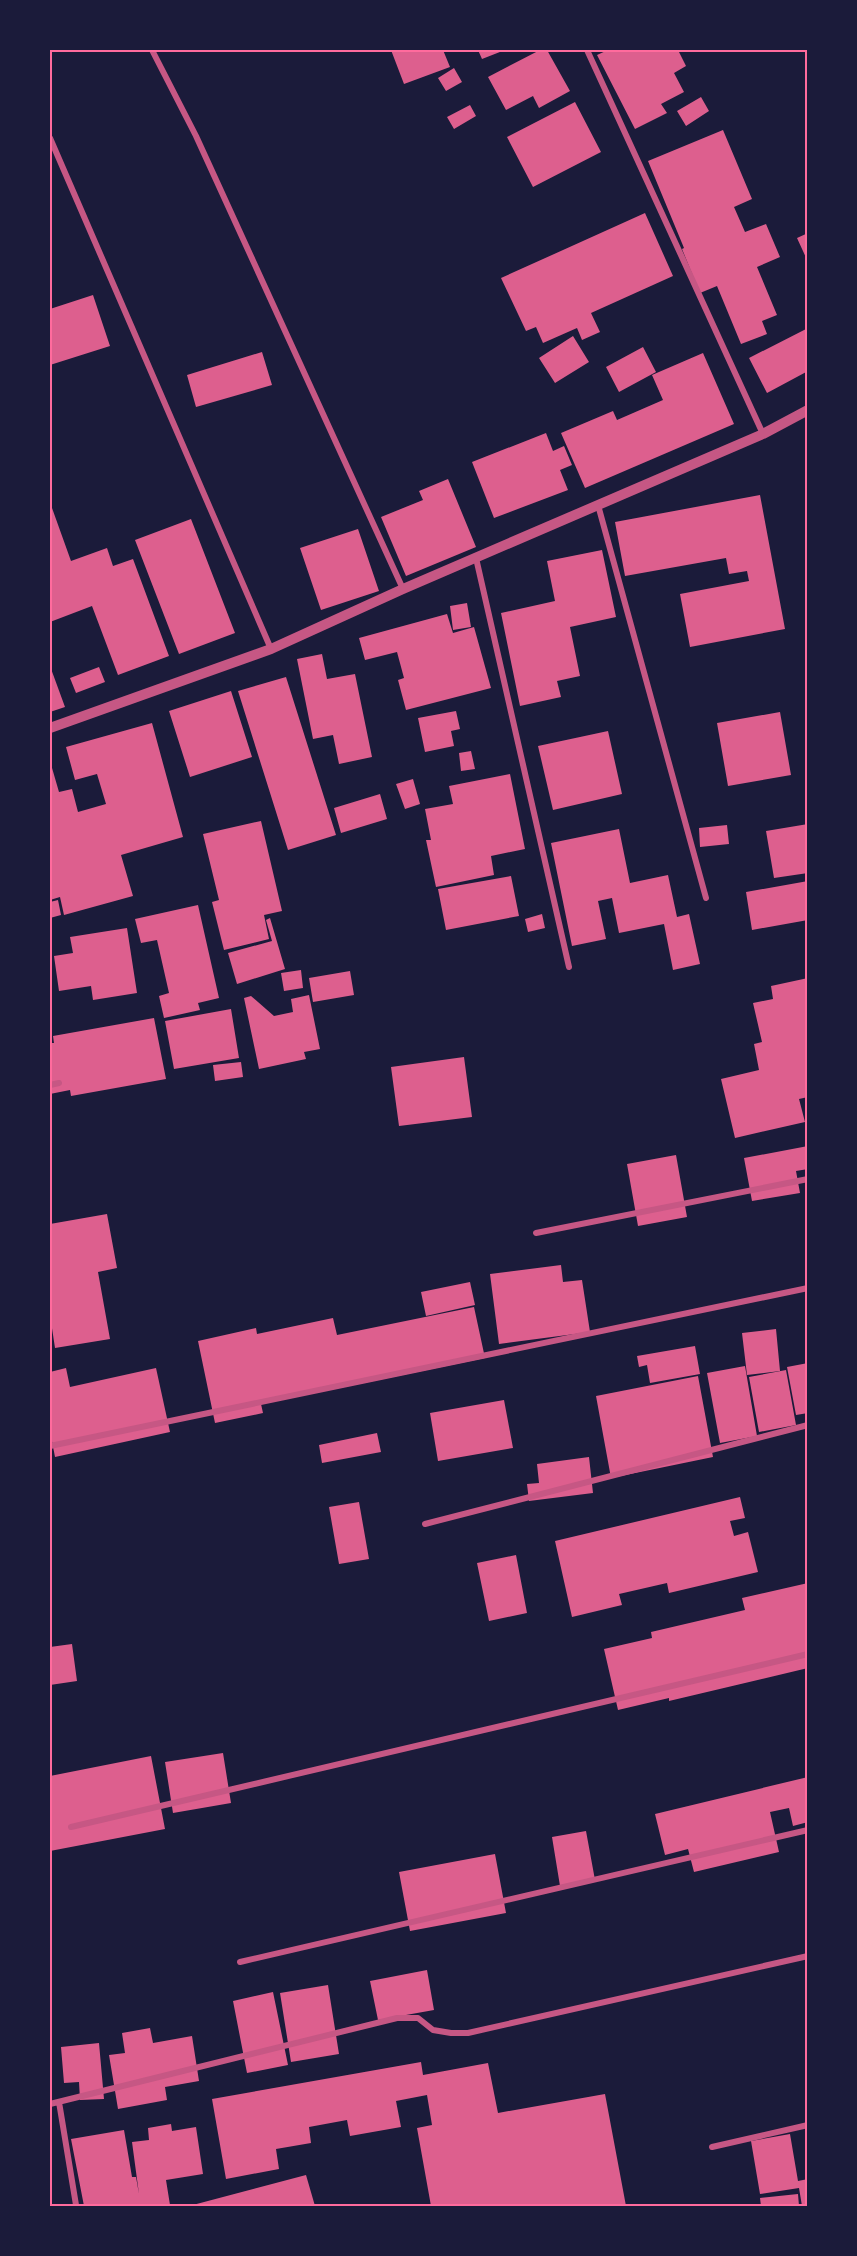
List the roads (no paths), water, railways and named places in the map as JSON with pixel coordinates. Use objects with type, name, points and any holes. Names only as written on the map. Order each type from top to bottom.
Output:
[{"type":"street","points":[[152,50],[196,136],[404,589]]},
{"type":"street","points":[[587,50],[763,434]]},
{"type":"street","points":[[50,138],[271,649]]},
{"type":"street","points":[[50,728],[271,649],[763,434],[807,410]]},
{"type":"street","points":[[598,505],[706,898]]},
{"type":"street","points":[[476,558],[569,967]]},
{"type":"street","points":[[50,1085],[59,1083]]},
{"type":"street","points":[[536,1233],[807,1179]]},
{"type":"street","points":[[50,1446],[807,1288]]},
{"type":"street","points":[[425,1524],[807,1425]]},
{"type":"street","points":[[71,1827],[807,1654]]},
{"type":"street","points":[[240,1962],[807,1830]]},
{"type":"street","points":[[50,2104],[397,2018],[418,2018],[433,2030],[451,2033],[468,2032],[807,1956]]},
{"type":"street","points":[[59,2102],[76,2205]]},
{"type":"street","points":[[712,2147],[807,2125]]}]
